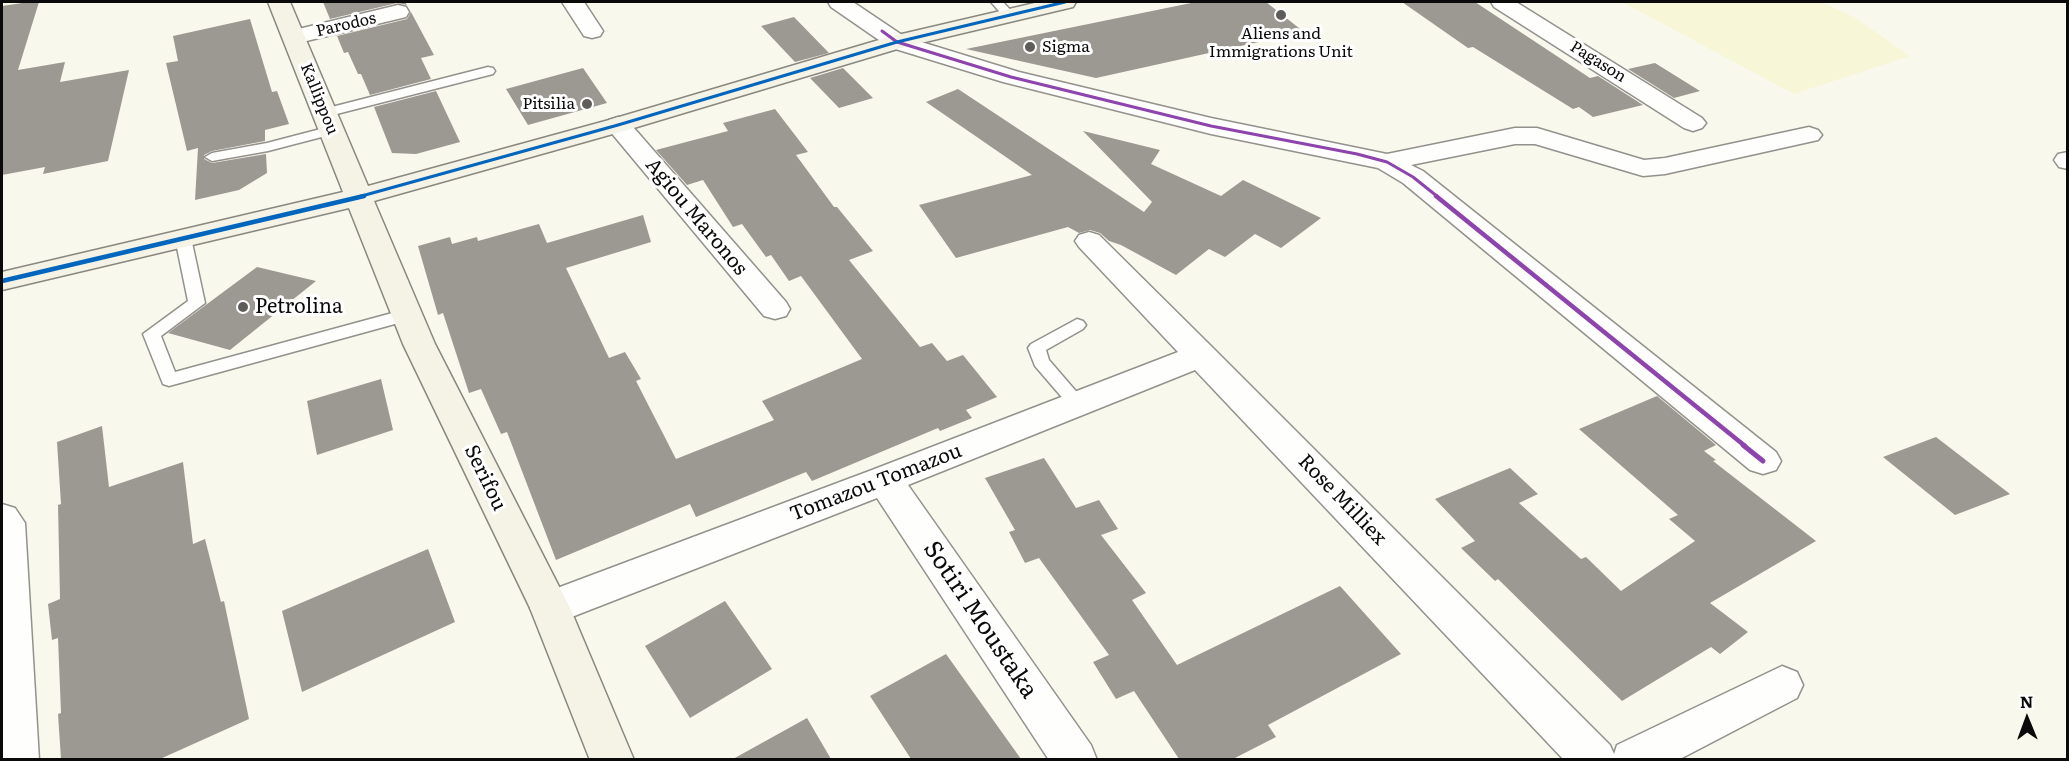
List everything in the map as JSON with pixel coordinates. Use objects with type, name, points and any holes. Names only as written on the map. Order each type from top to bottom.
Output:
[{"type":"street","name":"Kallippou","points":[[279,2],[359,197]]},
{"type":"street","points":[[573,2],[592,31]]},
{"type":"street","points":[[839,2],[897,42],[1011,76],[1211,126],[1357,153],[1387,162],[1413,177],[1763,461]]},
{"type":"street","points":[[2,281],[359,197],[618,125],[1003,8],[1065,2]]},
{"type":"street","name":"Pagason","points":[[1502,2],[1693,123]]},
{"type":"street","name":"Parodos","points":[[294,37],[398,12]]},
{"type":"street","name":"Agiou Maronos","points":[[618,125],[775,309]]},
{"type":"street","points":[[1387,162],[1515,135],[1537,136],[1643,168],[1665,166],[1809,135]]},
{"type":"street","name":"Serifou","points":[[359,197],[418,344],[550,608],[612,759]]},
{"type":"street","name":"Rose Milliex","points":[[1089,241],[1594,759]]},
{"type":"street","name":"Tomazou Tomazou","points":[[550,608],[885,480],[1201,355]]},
{"type":"street","name":"Sotiri Moustaka","points":[[885,480],[1075,759]]},
{"type":"street","points":[[2,518],[6,523],[18,759]]},
{"type":"street","points":[[1633,759],[1782,685]]},
{"type":"lane","points":[[212,158],[268,147],[328,121],[488,71]]},
{"type":"lane","points":[[183,238],[197,303],[152,334],[169,381],[407,315]]},
{"type":"lane","points":[[1077,325],[1037,348],[1041,362],[1078,404]]},
{"type":"green space","points":[[1622,2],[1821,2],[1854,17],[1910,56],[1794,94]]},
{"type":"building","points":[[39,2],[18,70],[65,62],[60,82],[129,70],[108,161],[43,174],[45,167],[2,175],[2,6]]},
{"type":"building","points":[[323,2],[405,2],[407,5],[397,3],[330,19]]},
{"type":"building","points":[[1196,2],[1266,2],[1304,32],[1096,78],[966,49]]},
{"type":"building","points":[[1402,2],[1475,2],[1590,78],[1598,76],[1643,105],[1593,117],[1579,107],[1573,109],[1473,47],[1468,48]]},
{"type":"building","points":[[411,12],[434,55],[421,58],[431,79],[370,95],[361,74],[358,74],[348,52],[344,53],[337,36],[407,19]]},
{"type":"building","points":[[794,17],[829,53],[795,62],[761,26]]},
{"type":"building","points":[[250,19],[272,92],[277,91],[289,124],[265,130],[265,141],[212,151],[204,155],[204,159],[212,163],[266,154],[267,173],[239,190],[195,200],[198,148],[187,151],[166,63],[178,61],[173,36]]},
{"type":"building","points":[[1655,63],[1700,91],[1674,98],[1628,69]]},
{"type":"building","points":[[583,68],[607,103],[528,125],[506,89]]},
{"type":"building","points":[[843,68],[873,98],[839,108],[810,78]]},
{"type":"building","points":[[958,89],[1144,212],[1152,202],[1083,131],[1160,150],[1151,164],[1221,196],[1243,180],[1321,218],[1281,248],[1255,234],[1225,257],[1209,249],[1176,275],[1121,245],[1109,241],[1100,233],[1090,230],[1079,233],[1068,227],[956,258],[919,205],[1032,175],[926,102]]},
{"type":"building","points":[[436,91],[460,142],[416,154],[392,153],[374,107]]},
{"type":"building","points":[[775,109],[808,152],[796,155],[834,207],[837,207],[873,251],[849,260],[920,347],[932,343],[947,361],[963,355],[997,397],[966,410],[972,418],[940,431],[938,428],[812,481],[806,472],[696,517],[690,504],[556,560],[507,432],[501,434],[481,389],[469,393],[443,313],[438,315],[418,246],[450,237],[452,244],[477,237],[478,241],[539,224],[547,243],[643,215],[651,242],[566,268],[609,358],[625,352],[641,379],[636,381],[676,459],[774,420],[762,401],[862,359],[801,276],[789,281],[771,255],[766,257],[742,224],[733,227],[703,180],[687,185],[656,150],[728,131],[723,123]]},
{"type":"building","name":"Petrolina","points":[[257,267],[316,281],[230,350],[168,333]]},
{"type":"building","points":[[381,379],[393,430],[317,455],[307,401]]},
{"type":"building","points":[[1657,396],[1716,445],[1704,451],[1716,460],[1713,461],[1816,541],[1710,603],[1748,632],[1720,654],[1711,647],[1622,701],[1498,579],[1495,581],[1461,548],[1475,541],[1435,499],[1510,468],[1538,494],[1519,503],[1581,559],[1586,557],[1621,591],[1695,541],[1669,519],[1678,515],[1579,429]]},
{"type":"building","points":[[102,426],[109,487],[183,462],[193,544],[205,539],[221,602],[224,601],[249,719],[160,759],[61,759],[58,714],[61,713],[58,638],[52,640],[48,604],[60,599],[58,505],[61,504],[57,442]]},
{"type":"building","points":[[1936,437],[2010,494],[1955,515],[1883,457]]},
{"type":"building","points":[[1044,458],[1076,508],[1099,500],[1118,529],[1101,535],[1146,593],[1132,600],[1177,665],[1340,586],[1401,654],[1268,725],[1276,737],[1233,759],[1179,759],[1134,691],[1116,699],[1093,662],[1109,655],[1039,558],[1025,563],[1009,532],[1015,530],[985,478]]},
{"type":"building","points":[[428,549],[455,622],[302,692],[282,611]]},
{"type":"building","points":[[725,601],[772,669],[690,718],[645,646]]},
{"type":"building","points":[[946,654],[1021,759],[911,759],[870,696]]},
{"type":"building","points":[[807,718],[831,759],[733,759]]},
{"type":"transit line","points":[[2,281],[359,197],[618,125],[897,42],[1065,2]]},
{"type":"transit line","points":[[882,31],[897,42],[1011,77],[1211,126],[1357,154],[1387,162],[1413,177],[1763,461]]},
{"type":"place","name":"Aliens and Immigrations Unit","points":[[1281,15]]},
{"type":"place","name":"Sigma","points":[[1030,47]]},
{"type":"place","name":"Pitsilia","points":[[587,104]]},
{"type":"place","name":"Petrolina","points":[[243,307]]}]
